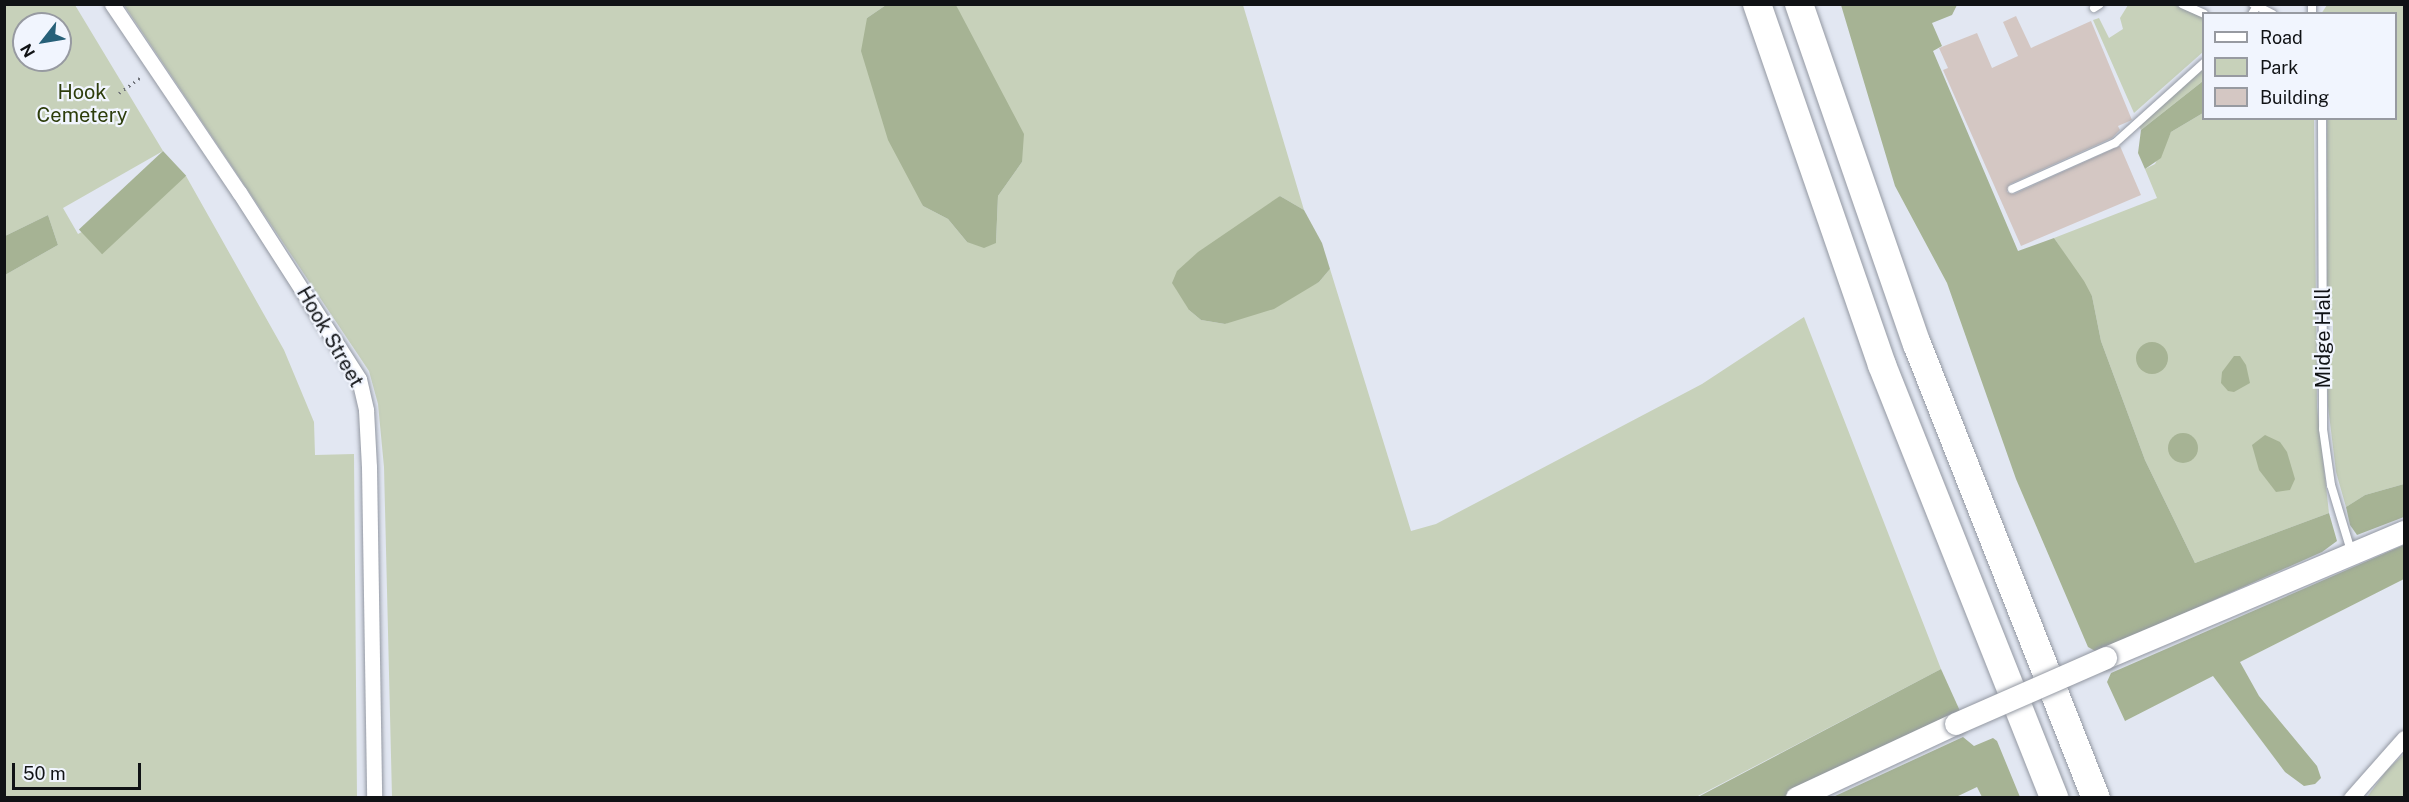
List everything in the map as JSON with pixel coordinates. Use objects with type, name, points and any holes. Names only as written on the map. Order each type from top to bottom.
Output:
[{"type":"highway","points":[[1757,4],[1882,365],[2054,798]]},
{"type":"highway","points":[[1799,4],[1917,344],[2096,798]]},
{"type":"street","name":"Hook Street","points":[[112,4],[156,66],[359,379],[366,410],[369,466],[374,798]]},
{"type":"street","points":[[1797,798],[2106,658],[2404,532]]},
{"type":"street","points":[[2351,798],[2404,738]]},
{"type":"lane","points":[[2182,4],[2202,13]]},
{"type":"lane","points":[[2255,5],[2269,12]]},
{"type":"lane","points":[[2013,189],[2107,148],[2202,65]]},
{"type":"lane","name":"Midge Hall","points":[[2322,120],[2323,429],[2331,485],[2352,553]]},
{"type":"path","points":[[119,93],[156,66]]},
{"type":"green space","name":"Hook Cemetery","points":[[5,5],[75,5],[163,151],[63,208],[78,234],[186,176],[284,350],[314,422],[315,455],[354,454],[357,797],[5,797],[5,275],[58,245],[48,215],[5,236]]},
{"type":"green space","points":[[124,5],[886,5],[867,18],[923,206],[948,219],[967,242],[996,243],[998,196],[1022,162],[956,5],[1243,5],[1304,210],[1280,196],[1189,310],[1201,320],[1225,324],[1319,282],[1330,269],[1411,531],[1436,524],[1702,384],[1804,317],[1941,669],[1696,797],[392,797],[384,467],[378,404],[369,371]]},
{"type":"green space","points":[[886,5],[956,5],[1024,134],[1022,162],[998,196],[996,243],[984,248],[967,242],[948,219],[923,206],[888,140],[861,51],[867,18]]},
{"type":"green space","points":[[1841,5],[1957,5],[1952,15],[1932,23],[1942,46],[1933,51],[2018,251],[2054,238],[2084,281],[2092,296],[2101,341],[2145,460],[2195,563],[2329,513],[2337,541],[2322,552],[2097,652],[2088,647],[2016,479],[1947,283],[1895,186]]},
{"type":"green space","points":[[2128,5],[2174,5],[2202,17],[2202,53],[2134,113],[2093,20],[2099,18],[2109,38],[2123,29],[2120,18]]},
{"type":"green space","points":[[2327,5],[2404,5],[2404,484],[2365,495],[2346,507],[2336,472],[2328,406],[2327,364],[2333,357],[2333,322],[2327,314],[2327,120],[2397,120],[2397,12],[2322,12]]},
{"type":"green space","points":[[2202,69],[2202,82],[2141,130],[2139,126]]},
{"type":"green space","points":[[2202,82],[2202,114],[2171,132],[2161,158],[2145,169],[2138,153],[2141,130]]},
{"type":"green space","points":[[2202,114],[2202,120],[2314,120],[2317,407],[2329,513],[2195,563],[2145,460],[2101,341],[2092,296],[2054,238],[2157,198],[2145,169],[2155,164],[2171,132]]},
{"type":"green space","points":[[163,151],[186,176],[102,254],[79,229]]},
{"type":"green space","points":[[1280,196],[1304,210],[1322,243],[1330,269],[1319,282],[1274,309],[1225,324],[1201,320],[1189,310],[1172,283],[1177,271],[1198,252]]},
{"type":"green space","points":[[48,215],[58,245],[5,275],[5,236]]},
{"type":"green space","points":[[2152,342],[2163,347],[2168,358],[2163,369],[2152,374],[2141,369],[2136,358],[2141,347]]},
{"type":"green space","points":[[2234,356],[2240,356],[2246,365],[2250,383],[2234,392],[2228,391],[2221,383],[2222,372]]},
{"type":"green space","points":[[2183,433],[2189,434],[2197,442],[2197,454],[2189,462],[2183,463],[2177,462],[2169,454],[2168,448],[2169,442],[2177,434]]},
{"type":"green space","points":[[2265,435],[2280,442],[2287,452],[2295,479],[2290,490],[2276,492],[2259,470],[2252,445]]},
{"type":"green space","points":[[2404,484],[2404,517],[2357,535],[2350,525],[2346,507],[2365,495]]},
{"type":"green space","points":[[2404,545],[2404,579],[2240,662],[2259,696],[2317,766],[2321,778],[2315,784],[2304,786],[2285,772],[2213,676],[2125,721],[2107,682],[2111,673]]},
{"type":"green space","points":[[1941,669],[1960,711],[1783,797],[1696,798]]},
{"type":"green space","points":[[1963,737],[1974,746],[1993,738],[1997,741],[2020,797],[1982,797],[1977,787],[1956,797],[1833,797]]},
{"type":"green space","points":[[2404,754],[2404,797],[2367,797],[2387,770]]},
{"type":"building","points":[[2016,16],[2031,48],[2091,21],[2132,120],[2118,126],[2120,130],[2112,138],[2010,184],[2007,192],[2014,194],[2120,146],[2141,195],[2021,246],[1943,70],[1948,68],[1939,48],[1977,33],[1992,68],[2018,56],[2003,22]]}]
